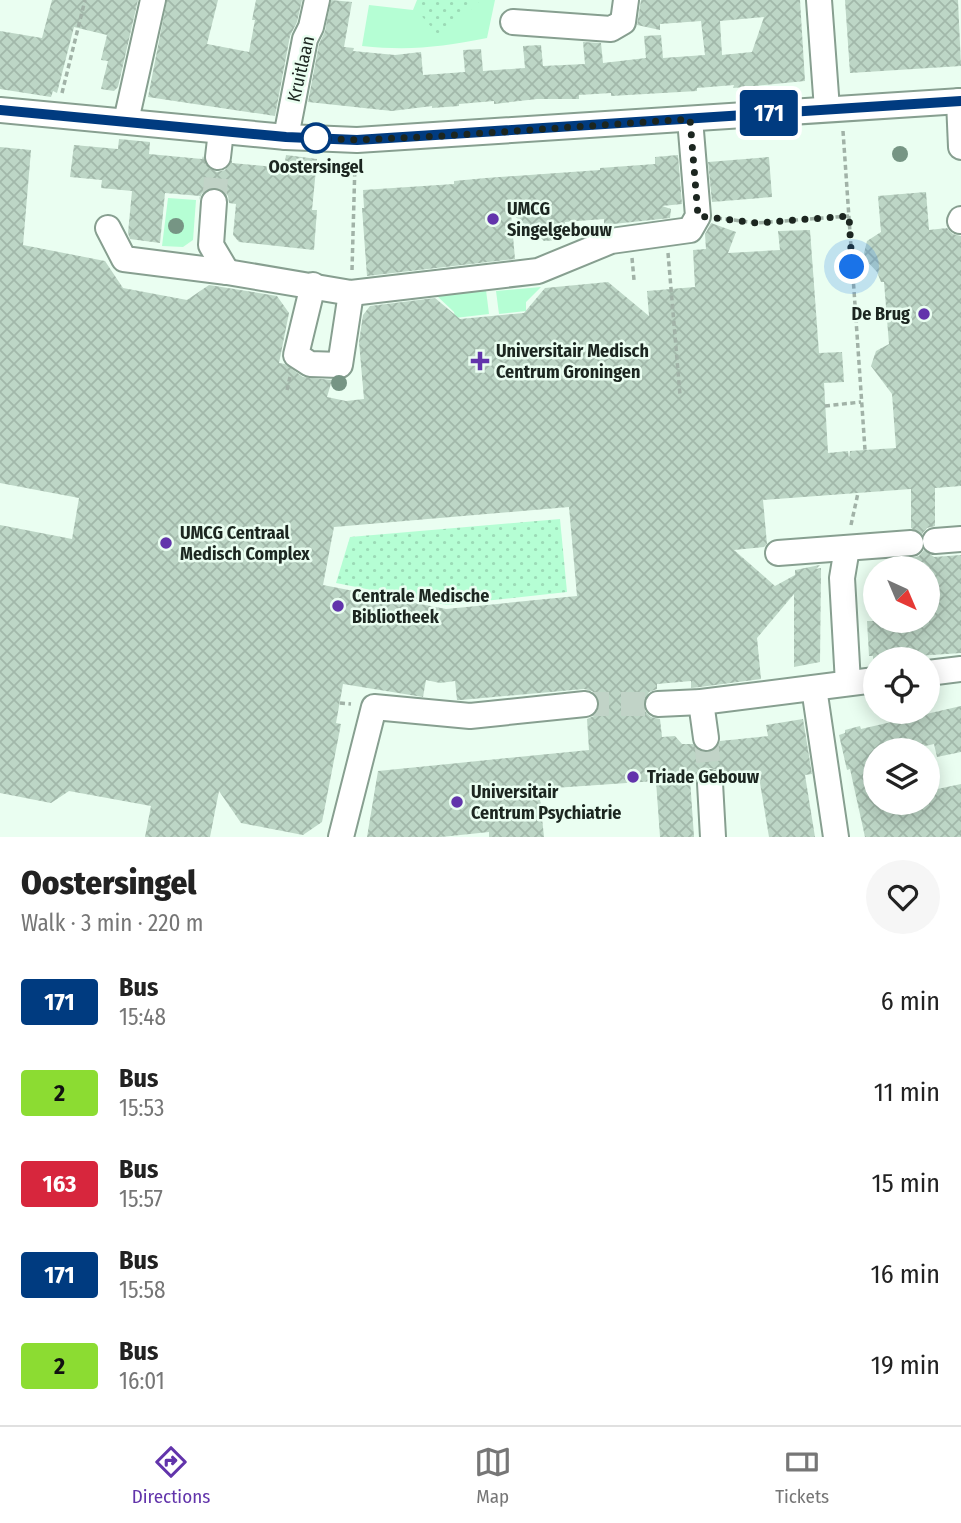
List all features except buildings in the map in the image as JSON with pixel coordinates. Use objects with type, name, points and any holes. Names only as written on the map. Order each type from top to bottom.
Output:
[{"type":"street","points":[[126,121],[153,0]]},
{"type":"street","name":"Kruitlaan","points":[[286,137],[305,39],[311,27],[317,0]]},
{"type":"street","points":[[513,22],[611,29],[623,22],[626,0]]},
{"type":"street","points":[[819,0],[835,109]]},
{"type":"street","points":[[0,110],[286,137],[357,140],[960,101],[961,147]]},
{"type":"street","points":[[108,228],[124,259],[227,272],[351,293],[538,271],[611,241],[690,230],[698,216],[690,119]]},
{"type":"street","points":[[218,157],[220,131]]},
{"type":"street","points":[[214,202],[211,245],[227,272]]},
{"type":"street","points":[[313,285],[296,355],[310,365],[340,365],[351,293]]},
{"type":"street","points":[[778,553],[961,539]]},
{"type":"street","points":[[847,548],[842,578],[848,683]]},
{"type":"street","points":[[940,671],[961,668]]},
{"type":"street","points":[[659,704],[701,702],[863,681]]},
{"type":"street","points":[[814,688],[836,837]]},
{"type":"street","points":[[701,702],[706,738]]},
{"type":"street","points":[[341,837],[374,707],[470,716],[585,704]]},
{"type":"street","points":[[710,783],[713,837]]},
{"type":"path","points":[[56,116],[86,0]]},
{"type":"path","points":[[835,109],[849,216],[865,450]]},
{"type":"path","points":[[351,293],[357,140]]},
{"type":"path","points":[[698,216],[757,223],[849,216]]},
{"type":"path","points":[[666,233],[680,395]]},
{"type":"path","points":[[825,405],[861,402]]},
{"type":"path","points":[[847,548],[858,493]]},
{"type":"green space","points":[[417,0],[495,0],[487,38],[425,47],[362,46],[369,5],[413,10]]},
{"type":"green space","points":[[422,0],[481,0],[441,38],[419,13]]},
{"type":"green space","points":[[168,198],[196,200],[193,240],[183,247],[162,246]]},
{"type":"green space","points":[[541,287],[526,302],[526,311],[499,314],[496,291]]},
{"type":"green space","points":[[486,290],[489,314],[455,318],[454,312],[437,296]]},
{"type":"green space","points":[[560,519],[567,592],[447,605],[336,583],[350,537]]},
{"type":"tunnel","points":[[214,202],[218,157]]},
{"type":"tunnel","points":[[585,704],[658,704]]},
{"type":"tunnel","points":[[706,738],[710,783]]},
{"type":"bus line","name":"171","points":[[0,110],[286,137],[357,140],[961,101]]},
{"type":"place","name":"Oostersingel","points":[[316,138]]},
{"type":"place","name":"UMCG Singelgebouw","points":[[493,219]]},
{"type":"place","name":"De Brug","points":[[924,314]]},
{"type":"place","name":"Universitair Medisch Centrum Groningen","points":[[480,361]]},
{"type":"place","name":"UMCG Centraal Medisch Complex","points":[[166,543]]},
{"type":"place","name":"Centrale Medische Bibliotheek","points":[[338,606]]},
{"type":"place","name":"Triade Gebouw","points":[[633,777]]},
{"type":"place","name":"Universitair Centrum Psychiatrie","points":[[457,802]]},
{"type":"route","points":[[316,138],[357,140],[441,136],[690,119],[698,216],[757,223],[849,216],[852,267]]}]
